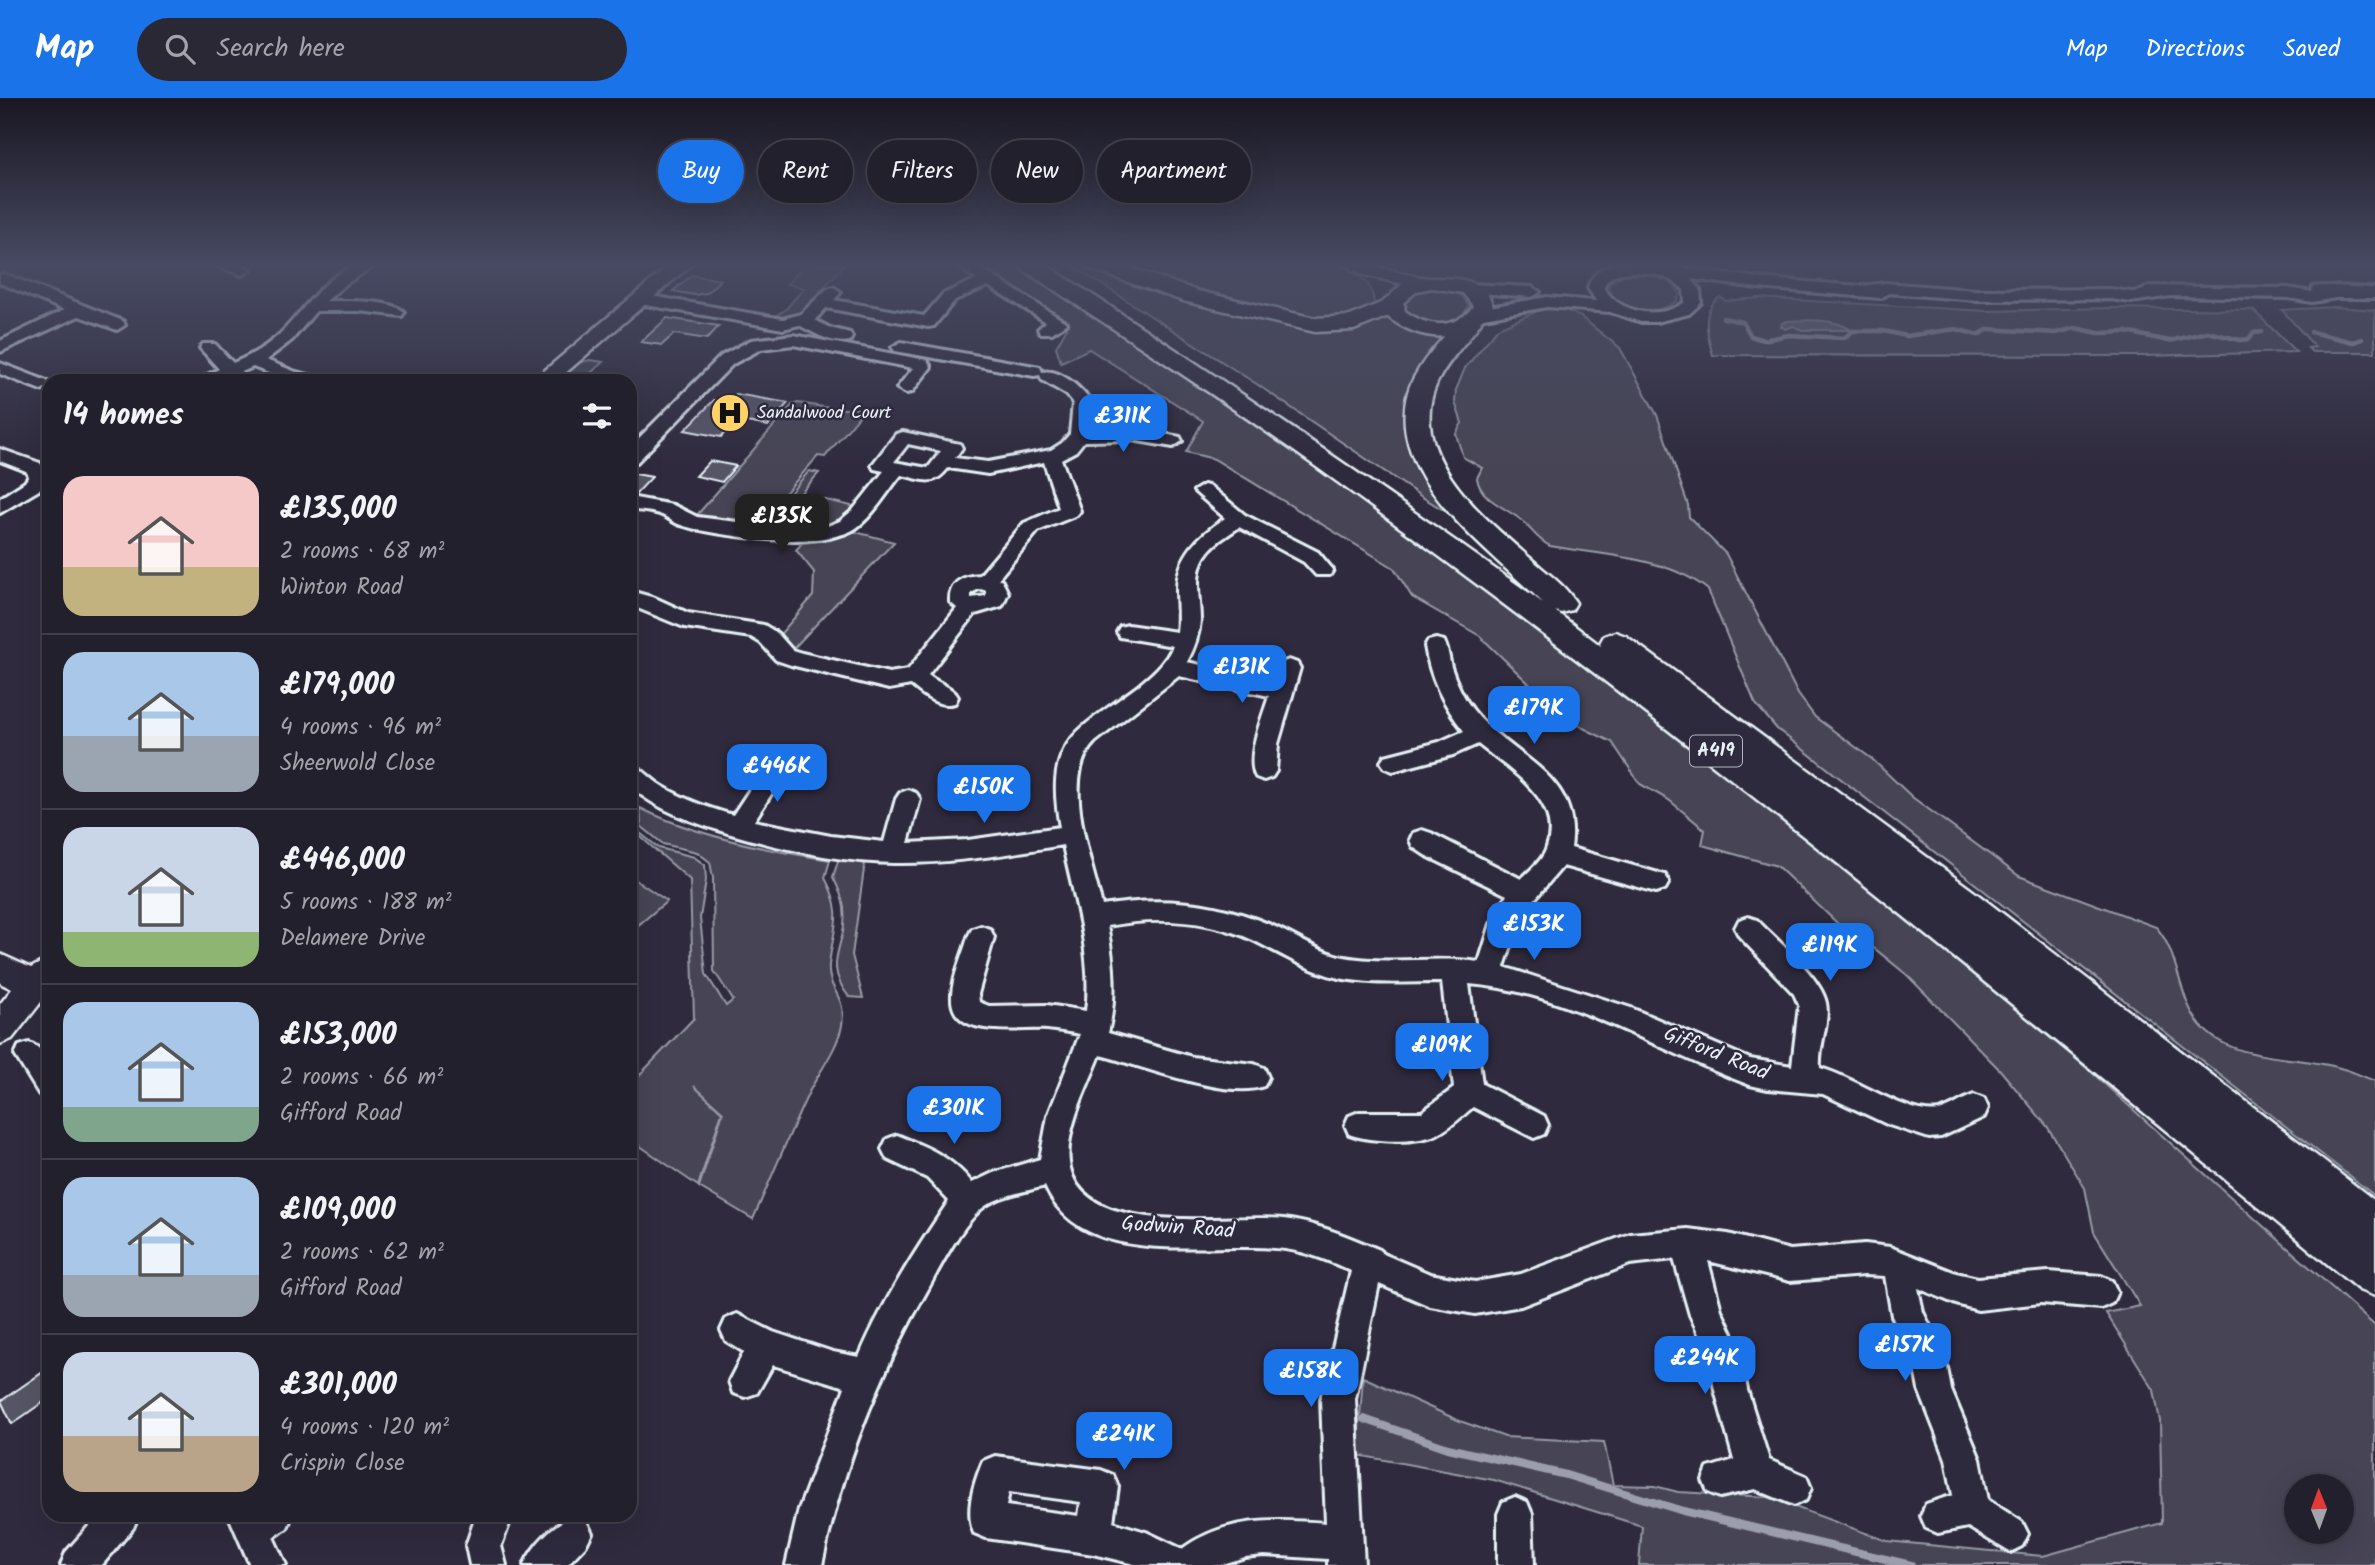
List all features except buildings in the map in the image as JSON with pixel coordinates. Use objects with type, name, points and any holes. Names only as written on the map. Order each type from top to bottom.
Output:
[{"type":"highway","name":"A419","points":[[1133,332],[1249,409],[1584,650],[1994,967],[2375,1274]]},
{"type":"highway","name":"A419","points":[[1170,332],[1561,603],[1964,904],[2375,1228]]},
{"type":"highway","name":"A419","points":[[1462,332],[1430,373],[1421,392],[1417,411],[1424,454],[1437,479],[1469,517],[1561,603]]},
{"type":"main road","points":[[551,374],[600,332]]},
{"type":"main road","points":[[0,968],[42,978],[0,1029]]},
{"type":"street","points":[[0,347],[31,332]]},
{"type":"street","points":[[221,374],[254,361],[290,332]]},
{"type":"street","points":[[825,332],[1052,375],[1073,391],[1082,402],[1080,435],[1069,447],[1051,456],[988,468],[942,462]]},
{"type":"street","points":[[637,451],[727,360],[762,342],[787,340],[921,364],[922,367],[906,388]]},
{"type":"street","points":[[209,348],[230,370]]},
{"type":"street","points":[[254,361],[285,374]]},
{"type":"street","points":[[0,368],[41,385]]},
{"type":"street","points":[[1080,435],[1095,437],[1132,434],[1173,441]]},
{"type":"street","points":[[903,438],[953,448],[933,475],[897,468],[881,465],[903,438]]},
{"type":"street","points":[[0,455],[33,467],[39,476],[29,489],[0,507]]},
{"type":"street","points":[[637,600],[684,620],[756,630],[769,638],[784,655],[799,660],[889,681],[915,676],[969,607],[986,606],[997,597],[995,586],[986,582],[998,564],[1031,527],[1070,511],[1051,456]]},
{"type":"street","points":[[637,504],[666,509],[685,520],[697,523],[794,536],[821,535],[838,530],[860,514],[897,468]]},
{"type":"street","points":[[1204,491],[1238,519],[1311,557],[1323,570]]},
{"type":"street","points":[[804,1565],[816,1509],[867,1375],[887,1330],[928,1258],[967,1201],[993,1187],[1054,1169],[1054,1143],[1094,1033],[1103,1000],[1093,918],[1074,834],[1066,776],[1076,747],[1179,654],[1189,621],[1187,570],[1194,555],[1207,539],[1238,519]]},
{"type":"street","points":[[1128,632],[1179,654],[1282,691]]},
{"type":"street","points":[[1436,646],[1440,668],[1469,722],[1527,769],[1552,795],[1563,831],[1558,854],[1546,872],[1512,908],[1501,931],[1489,976]]},
{"type":"street","points":[[1264,771],[1266,744],[1289,668]]},
{"type":"street","points":[[915,676],[931,690],[947,697]]},
{"type":"street","points":[[1393,762],[1445,749],[1480,733]]},
{"type":"street","points":[[739,826],[781,760]]},
{"type":"street","points":[[637,780],[654,793],[695,811],[739,826],[839,849],[893,853],[976,849],[1074,834]]},
{"type":"street","points":[[893,853],[908,799]]},
{"type":"street","points":[[1422,840],[1437,851],[1495,876],[1524,893]]},
{"type":"street","points":[[1558,854],[1656,882]]},
{"type":"street","name":"Gifford Road","points":[[1093,918],[1152,909],[1197,912],[1246,926],[1305,956],[1339,966],[1489,976],[1597,1007],[1748,1072],[1773,1078],[1807,1079],[1839,1086],[1893,1114],[1930,1124],[1940,1124],[1975,1108]]},
{"type":"street","points":[[1748,928],[1810,997],[1813,1004],[1805,1057],[1807,1079]]},
{"type":"street","points":[[981,937],[965,994],[969,1010],[988,1018],[1047,1017],[1192,1070],[1254,1077]]},
{"type":"street","points":[[1454,973],[1469,1093]]},
{"type":"street","points":[[29,1055],[42,1074]]},
{"type":"street","points":[[1469,1093],[1486,1098],[1534,1125]]},
{"type":"street","points":[[1359,1125],[1422,1126],[1436,1120],[1469,1093]]},
{"type":"street","points":[[897,1149],[936,1165],[957,1186],[967,1201]]},
{"type":"street","name":"Godwin Road","points":[[1054,1169],[1066,1194],[1086,1215],[1103,1222],[1147,1230],[1288,1235],[1369,1261],[1423,1286],[1472,1299],[1517,1291],[1629,1249],[1651,1245],[1688,1244],[1800,1266],[1859,1258],[1898,1264],[1975,1294],[1994,1295],[2048,1287],[2101,1292]]},
{"type":"street","points":[[1688,1244],[1706,1315],[1723,1348],[1731,1390],[1755,1472]]},
{"type":"street","points":[[1191,1565],[1217,1546],[1246,1538],[1345,1553],[1338,1399],[1369,1261]]},
{"type":"street","points":[[1898,1264],[1908,1316],[1929,1356],[1935,1390],[1963,1459],[1970,1486],[1955,1513],[2010,1534]]},
{"type":"street","points":[[737,1330],[766,1346],[833,1368],[867,1375]]},
{"type":"street","points":[[745,1381],[766,1346]]},
{"type":"street","points":[[1720,1480],[1755,1472],[1794,1488]]},
{"type":"street","points":[[1516,1514],[1516,1565]]},
{"type":"street","points":[[79,1565],[116,1522]]},
{"type":"street","points":[[258,1522],[268,1565]]},
{"type":"street","points":[[488,1565],[483,1549],[485,1534],[492,1522]]},
{"type":"street","points":[[542,1565],[574,1533]]},
{"type":"street","points":[[1093,1536],[1126,1542],[1175,1565]]},
{"type":"shaded area","points":[[1064,332],[1118,332],[1320,468],[1724,773],[2051,1036],[2375,1326],[2375,1565],[1639,1565],[1642,1526],[1494,1480],[1357,1455],[1363,1377],[1460,1421],[1505,1437],[1604,1442],[1613,1485],[1655,1486],[1678,1492],[1768,1497],[1887,1541],[2043,1556],[2162,1523],[2160,1421],[2154,1390],[2106,1313],[2140,1306],[2094,1232],[2085,1188],[2047,1126],[2000,1070],[1907,975],[1875,949],[1858,943],[1777,866],[1702,845],[1705,830],[1669,800],[1640,784],[1612,742],[1585,729],[1552,706],[1480,636],[1412,597],[1394,568],[1214,459],[1186,452],[1203,421],[1089,349],[1061,362],[1056,347]]},
{"type":"shaded area","points":[[1176,332],[1447,332],[1416,378],[1447,509],[1442,509],[1422,497]]},
{"type":"shaded area","points":[[1494,332],[1600,332],[1620,348],[1657,415],[1688,505],[1689,517],[1726,554],[1798,694],[1815,717],[1872,759],[1912,797],[2019,876],[2156,927],[2169,948],[2185,996],[2196,1019],[2224,1044],[2242,1051],[2344,1069],[2375,1081],[2375,1196],[1777,729],[1755,703],[1708,590],[1674,570],[1654,564],[1550,546],[1521,520],[1489,498],[1479,486],[1477,478],[1482,468],[1463,457],[1456,434],[1462,423],[1455,402],[1456,390],[1465,368]]},
{"type":"shaded area","points":[[1707,332],[2276,332],[2296,352],[2143,356],[1713,355]]},
{"type":"shaded area","points":[[2302,332],[2375,332],[2375,352],[2312,352],[2308,348],[2315,347]]},
{"type":"shaded area","points":[[590,360],[603,362],[590,374],[564,374],[576,363]]},
{"type":"shaded area","points":[[798,403],[836,409],[865,409],[825,457],[818,456],[765,516],[744,513],[740,520],[697,515],[792,405]]},
{"type":"shaded area","points":[[809,471],[819,473],[800,494],[856,507],[851,513],[836,523],[811,530],[767,520]]},
{"type":"shaded area","points":[[848,530],[894,542],[791,651],[777,638],[813,596],[814,572],[796,550],[802,543],[831,540]]},
{"type":"shaded area","points":[[640,808],[685,827],[733,841],[830,860],[825,878],[835,902],[836,921],[829,974],[842,1007],[842,1025],[837,1042],[809,1092],[753,1219],[699,1187],[723,1112],[694,1086],[722,1112],[698,1186],[637,1144],[637,1078],[694,1018],[690,880],[637,834],[637,831],[659,848],[694,857],[705,865],[706,880],[700,918],[706,974],[726,1006],[733,1000],[714,971],[713,878],[710,862],[697,852],[663,844],[641,826]]},
{"type":"shaded area","points":[[838,861],[865,862],[852,955],[863,998],[849,997],[837,973],[836,962],[844,921],[843,900],[833,877]]},
{"type":"shaded area","points":[[637,881],[667,901],[637,926]]},
{"type":"waterway","points":[[1749,332],[1751,336],[1763,340],[1789,335],[1844,338],[1851,332]]},
{"type":"waterway","points":[[1890,332],[1906,336],[1931,332]]},
{"type":"waterway","points":[[1969,332],[1978,335],[1983,332]]},
{"type":"waterway","points":[[2047,332],[2058,332]]},
{"type":"waterway","points":[[2096,332],[2114,332]]},
{"type":"waterway","points":[[2128,332],[2169,341],[2206,332]]},
{"type":"waterway","points":[[2210,332],[2240,340],[2249,339],[2253,333],[2258,332]]},
{"type":"waterway","points":[[2313,332],[2353,342],[2362,339]]},
{"type":"waterway","points":[[1364,1419],[1448,1448],[1566,1475],[1683,1511],[1911,1565]]},
{"type":"place","name":"Sandalwood Court","points":[[730,413]]}]
